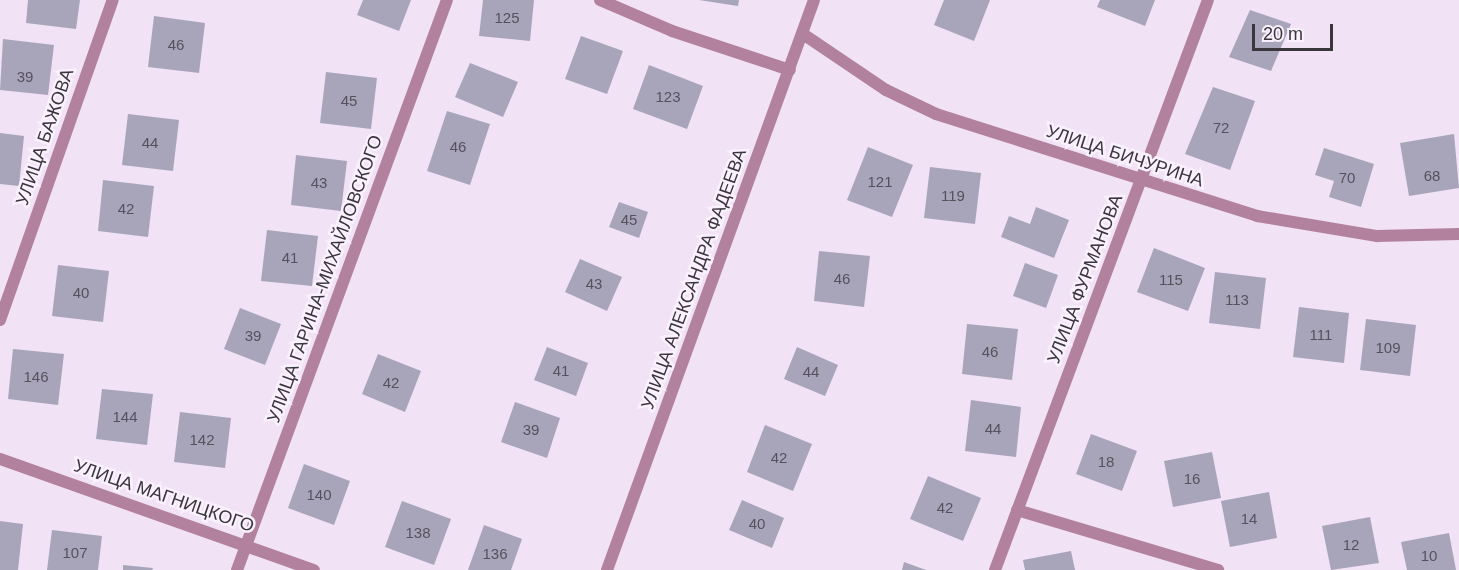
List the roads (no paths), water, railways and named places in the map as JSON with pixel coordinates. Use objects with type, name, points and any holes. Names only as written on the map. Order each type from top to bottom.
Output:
[{"type":"street","name":"УЛИЦА БАЖОВА","points":[[0,320],[113,0]]},
{"type":"street","name":"УЛИЦА ГАРИНА-МИХАЙЛОВСКОГО","points":[[237,570],[447,0]]},
{"type":"street","points":[[600,0],[672,31],[790,70]]},
{"type":"street","name":"УЛИЦА АЛЕКСАНДРА ФАДЕЕВА","points":[[607,570],[814,0]]},
{"type":"street","name":"УЛИЦА ФУРМАНОВА","points":[[995,570],[1208,0]]},
{"type":"street","name":"УЛИЦА БИЧУРИНА","points":[[803,34],[886,90],[936,114],[1141,181],[1257,216],[1344,231],[1377,236],[1459,234]]},
{"type":"street","name":"УЛИЦА МАГНИЦКОГО","points":[[0,459],[247,542],[314,570]]},
{"type":"street","points":[[1017,510],[1218,570]]}]
